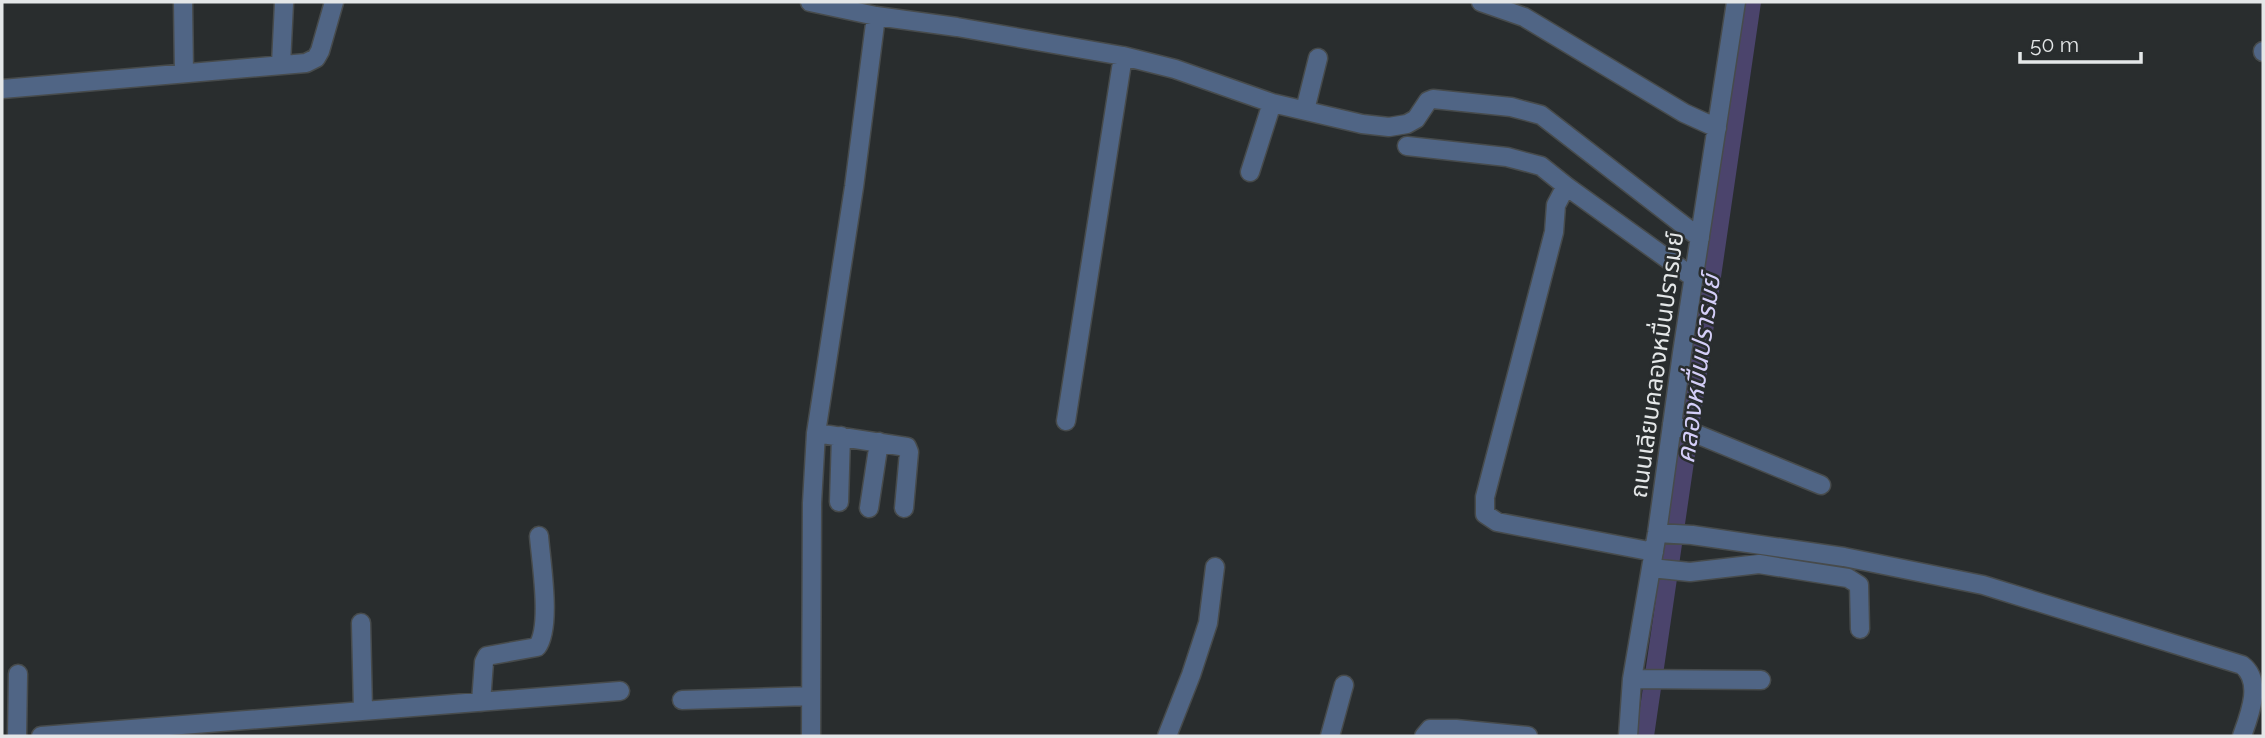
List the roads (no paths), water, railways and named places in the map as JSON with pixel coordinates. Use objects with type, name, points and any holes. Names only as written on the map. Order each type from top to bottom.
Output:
[{"type":"street","points":[[183,2],[184,73]]},
{"type":"street","points":[[2,89],[306,63],[316,58],[334,2]]},
{"type":"street","points":[[810,2],[876,16],[957,27],[1124,57],[1175,69],[1272,103],[1362,124],[1389,127],[1413,122],[1427,101],[1433,99],[1511,107],[1541,115],[1700,238]]},
{"type":"street","points":[[1481,2],[1524,17],[1684,113],[1717,128]]},
{"type":"street","name":"ถนนเลียบคลองหมื่นปรารมย์","points":[[1628,736],[1632,679],[1653,560],[1736,2]]},
{"type":"street","points":[[281,64],[284,4]]},
{"type":"street","points":[[811,736],[812,503],[817,433],[854,187],[876,16]]},
{"type":"street","points":[[1066,421],[1124,57]]},
{"type":"street","points":[[1305,110],[1318,58]]},
{"type":"street","points":[[1250,172],[1272,103]]},
{"type":"street","points":[[1407,146],[1507,157],[1541,166],[1694,278]]},
{"type":"street","points":[[1566,186],[1556,205],[1554,232],[1485,497],[1485,514],[1497,522],[1653,560],[1690,572],[1759,564],[1848,578],[1859,585],[1860,629]]},
{"type":"street","points":[[1672,424],[1821,485]]},
{"type":"street","points":[[817,433],[905,446],[908,449],[904,508]]},
{"type":"street","points":[[839,502],[841,436]]},
{"type":"street","points":[[869,508],[879,442]]},
{"type":"street","points":[[1657,533],[1692,535],[1844,558],[1983,585],[2242,665],[2250,672],[2254,685],[2242,736]]},
{"type":"street","points":[[481,702],[484,662],[487,656],[537,647],[543,639],[539,536]]},
{"type":"street","points":[[1167,736],[1208,623],[1215,567]]},
{"type":"street","points":[[361,623],[363,710]]},
{"type":"street","points":[[16,736],[9,698],[18,674]]},
{"type":"street","points":[[1632,679],[1761,680]]},
{"type":"street","points":[[1330,736],[1344,685]]},
{"type":"street","points":[[41,736],[620,691]]},
{"type":"street","points":[[682,700],[811,696]]},
{"type":"street","points":[[1424,736],[1430,729],[1528,736]]},
{"type":"waterway","name":"คลองหมื่นปรารมย์","points":[[1645,736],[1752,2]]}]
